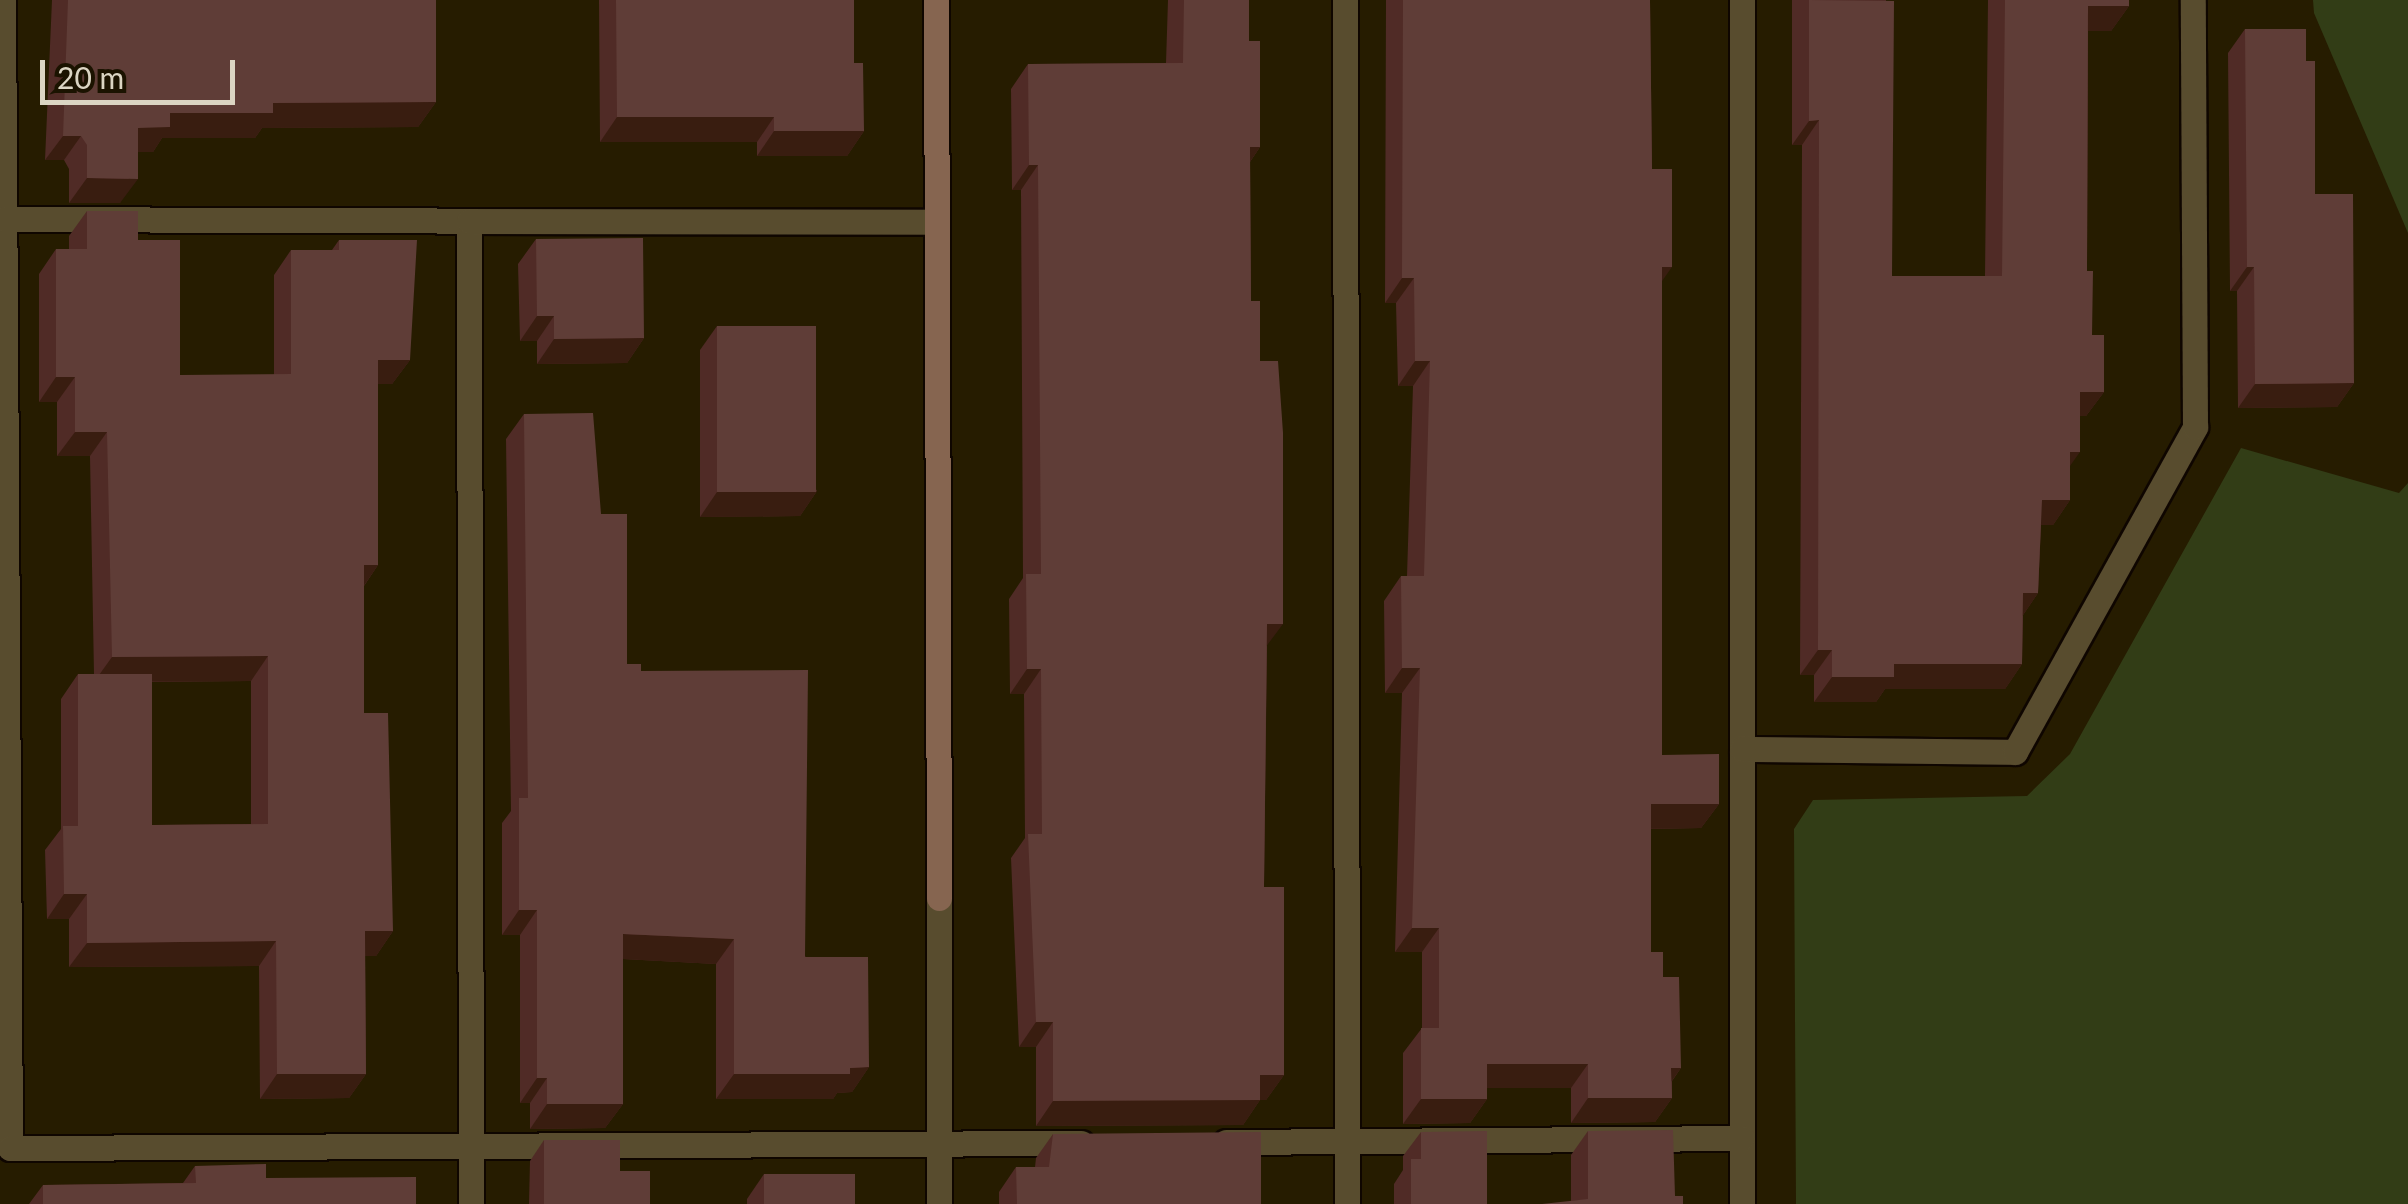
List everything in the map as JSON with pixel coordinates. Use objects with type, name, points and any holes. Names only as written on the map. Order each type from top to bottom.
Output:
[{"type":"street","points":[[3,0],[10,1148],[1102,1142]]},
{"type":"street","points":[[936,0],[939,1204]]},
{"type":"street","points":[[1345,0],[1347,1204]]},
{"type":"street","points":[[1742,0],[1742,1204]]},
{"type":"street","points":[[1742,749],[2014,752],[2195,427],[2194,0]]},
{"type":"street","points":[[4,219],[937,222]]},
{"type":"street","points":[[470,221],[470,1204]]},
{"type":"street","points":[[1196,1142],[1742,1138]]},
{"type":"green space","points":[[2313,0],[2408,0],[2408,233],[2314,13]]},
{"type":"green space","points":[[2241,448],[2399,493],[2408,483],[2408,1204],[1796,1204],[1794,829],[1813,800],[2027,796],[2070,754]]},
{"type":"building","points":[[68,0],[436,0],[436,102],[273,103],[273,113],[170,113],[170,127],[138,128],[138,179],[87,178],[87,145],[81,136],[63,136]]},
{"type":"building","points":[[616,0],[854,0],[854,63],[863,63],[864,131],[774,131],[774,117],[617,117]]},
{"type":"building","points":[[1184,0],[1249,0],[1249,41],[1260,41],[1260,147],[1250,147],[1251,301],[1260,301],[1260,361],[1278,361],[1283,433],[1283,624],[1267,624],[1264,887],[1284,887],[1284,1075],[1260,1075],[1260,1100],[1053,1101],[1053,1022],[1036,1022],[1028,834],[1042,834],[1041,669],[1027,669],[1026,574],[1041,574],[1038,165],[1029,165],[1028,64],[1183,63]]},
{"type":"building","points":[[1403,0],[1650,0],[1652,169],[1672,169],[1672,267],[1662,267],[1662,755],[1719,754],[1719,804],[1651,804],[1651,952],[1663,952],[1663,977],[1679,977],[1681,1068],[1671,1068],[1672,1098],[1588,1098],[1588,1064],[1487,1064],[1487,1099],[1421,1099],[1421,1028],[1439,1028],[1439,928],[1412,928],[1420,668],[1402,668],[1401,576],[1424,576],[1430,361],[1415,361],[1414,278],[1402,278]]},
{"type":"building","points":[[1809,0],[1894,1],[1892,276],[2002,276],[2005,0],[2129,0],[2129,6],[2088,6],[2087,271],[2093,271],[2092,335],[2104,335],[2104,392],[2080,392],[2080,452],[2070,452],[2070,500],[2042,500],[2038,593],[2023,593],[2022,664],[1894,664],[1894,677],[1832,677],[1832,650],[1818,650],[1819,120],[1809,121]]},
{"type":"building","points":[[2245,29],[2306,29],[2306,61],[2315,61],[2315,194],[2353,194],[2354,383],[2255,384],[2254,267],[2247,267]]},
{"type":"building","points":[[87,211],[138,211],[138,240],[180,240],[180,375],[291,374],[291,250],[339,250],[339,240],[417,240],[410,360],[378,360],[378,565],[364,565],[364,713],[388,713],[393,931],[365,931],[366,1074],[277,1074],[276,941],[87,943],[87,894],[64,894],[63,826],[78,826],[78,674],[152,674],[152,825],[268,824],[268,656],[112,657],[107,432],[75,432],[75,377],[56,377],[56,249],[87,249]]},
{"type":"building","points":[[643,238],[644,338],[554,339],[554,316],[537,316],[536,239]]},
{"type":"building","points":[[717,326],[816,326],[816,492],[717,492]]},
{"type":"building","points":[[593,413],[601,514],[627,514],[627,664],[641,664],[641,671],[808,670],[805,957],[868,957],[869,1067],[850,1068],[850,1074],[734,1074],[734,939],[623,934],[623,1104],[547,1104],[547,1078],[537,1078],[537,910],[519,910],[519,798],[528,798],[524,414]]},
{"type":"building","points":[[1673,1130],[1675,1196],[1683,1196],[1683,1204],[1542,1204],[1588,1199],[1588,1131]]},
{"type":"building","points":[[1487,1131],[1487,1204],[1411,1204],[1411,1159],[1421,1159],[1421,1132]]},
{"type":"building","points":[[1261,1132],[1261,1204],[1017,1204],[1016,1167],[1049,1167],[1053,1134]]},
{"type":"building","points":[[544,1140],[620,1140],[620,1171],[650,1171],[650,1204],[544,1204]]},
{"type":"building","points":[[266,1164],[266,1178],[416,1177],[416,1204],[43,1204],[43,1185],[196,1183],[195,1166]]},
{"type":"building","points":[[764,1174],[855,1174],[855,1204],[764,1204]]}]
